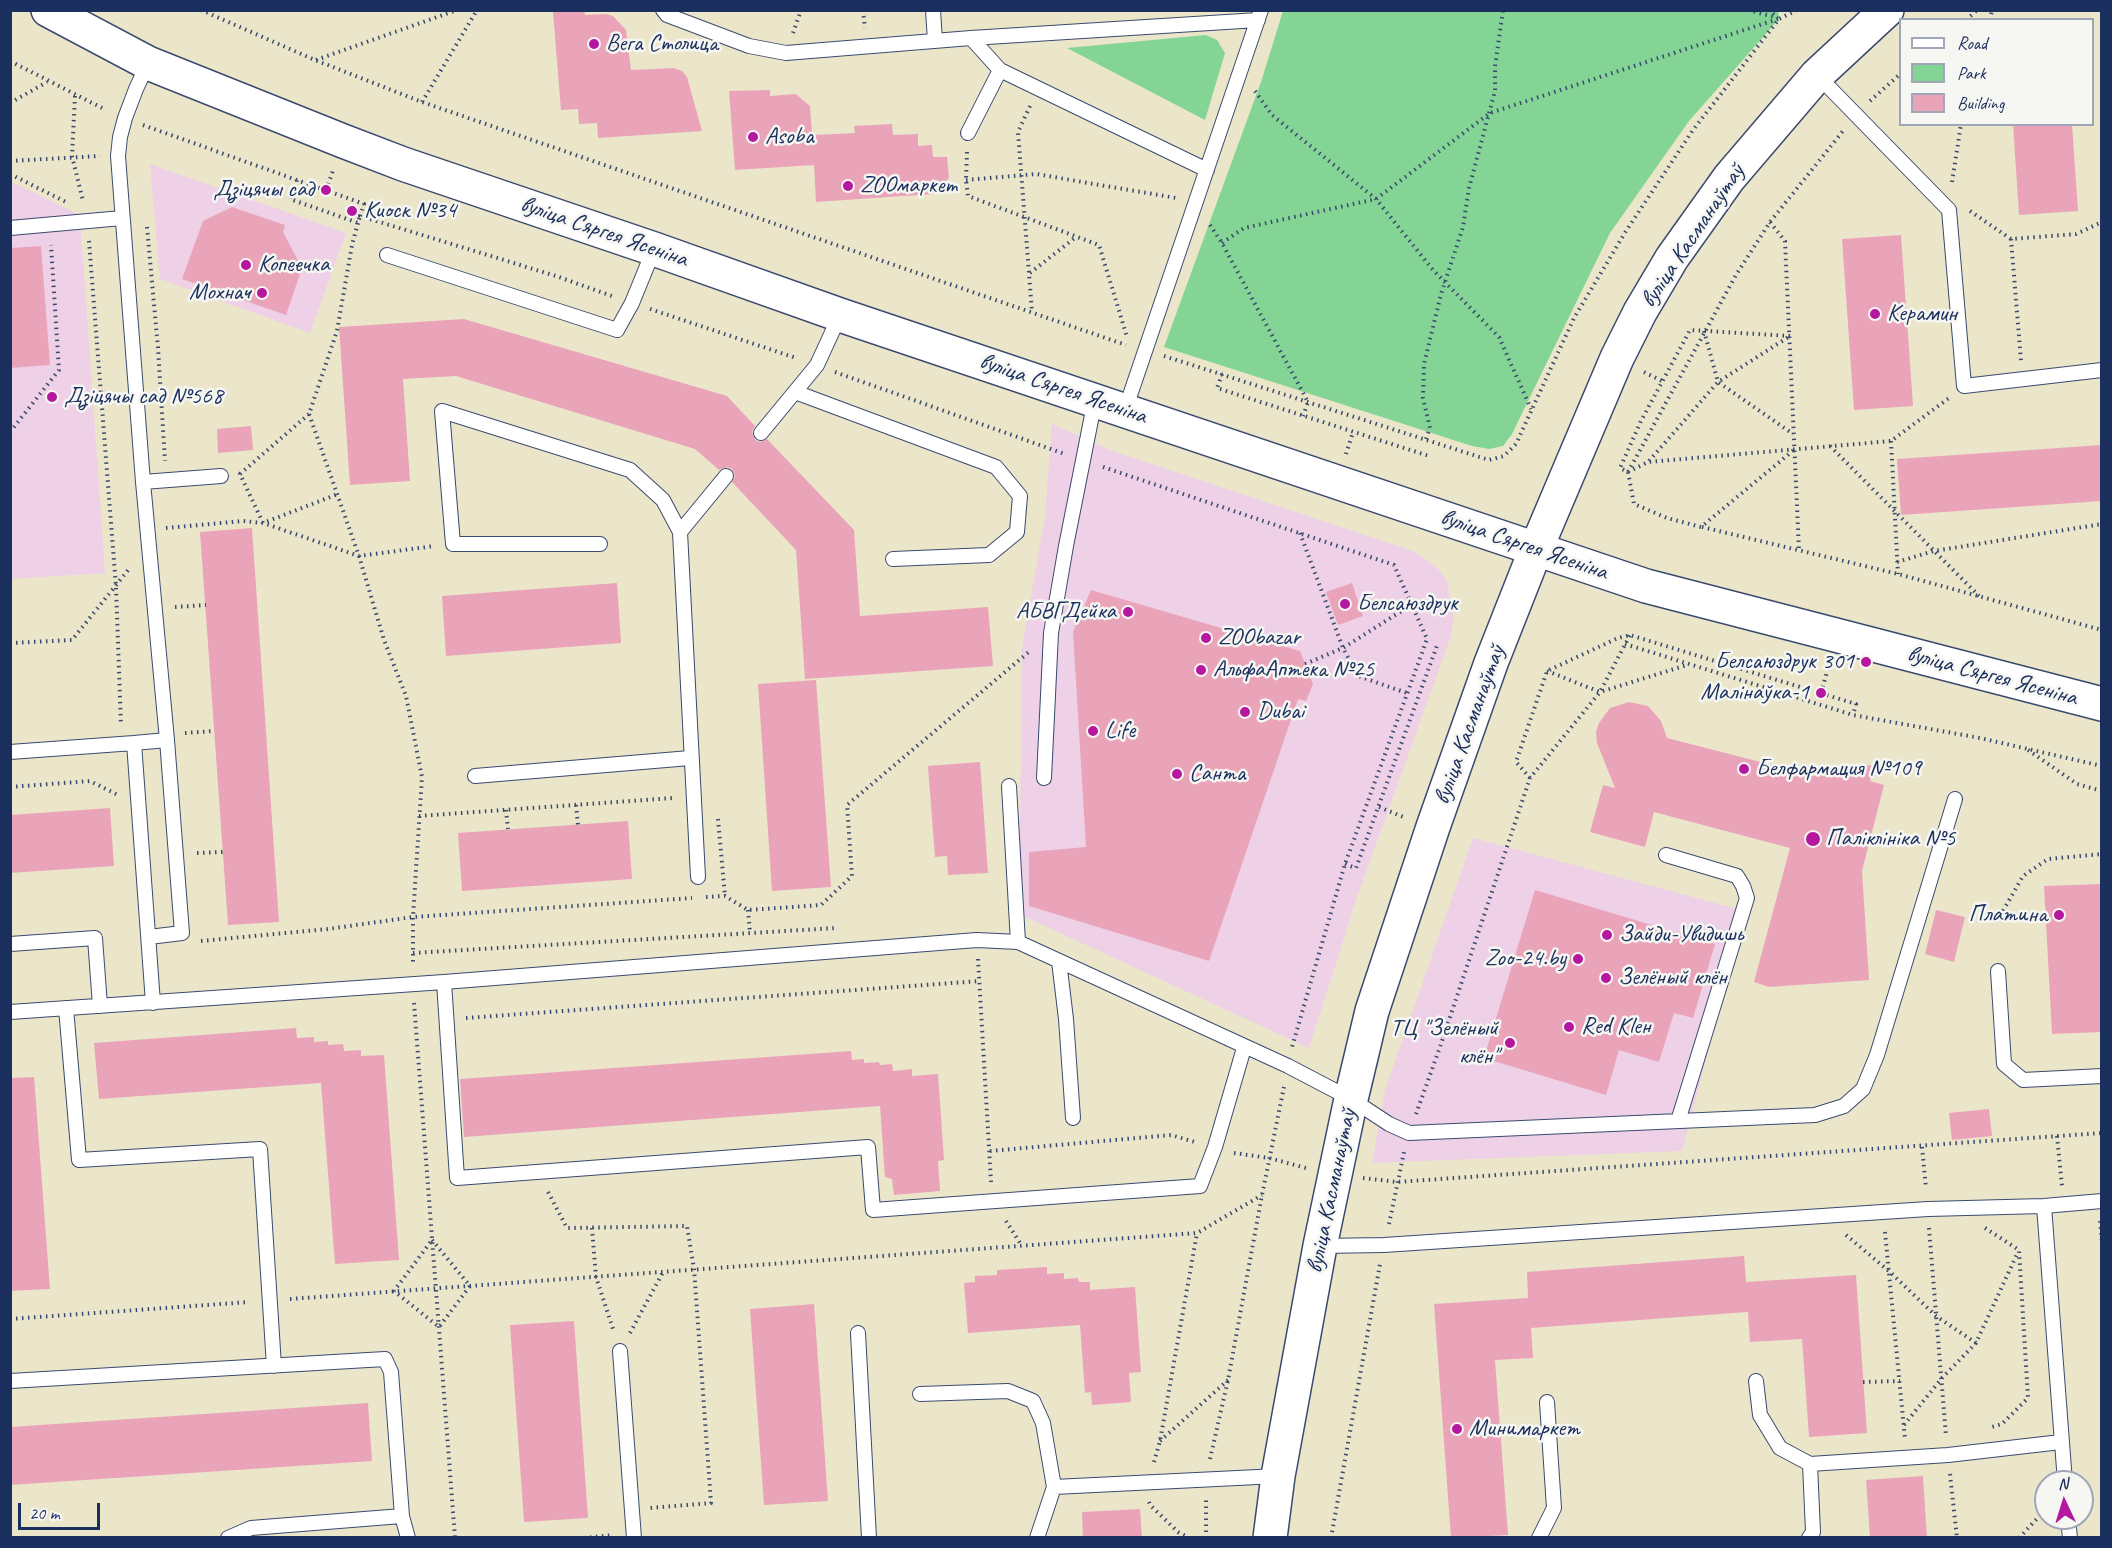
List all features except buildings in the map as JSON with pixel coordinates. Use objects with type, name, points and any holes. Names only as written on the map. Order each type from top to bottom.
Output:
[{"type":"main road","name":"вуліца Сяргея Ясеніна","points":[[48,10],[148,63],[403,164],[840,315],[1646,585],[2102,704]]},
{"type":"main road","name":"вуліца Касманаўтаў","points":[[1270,1538],[1278,1476],[1320,1246],[1372,1011],[1423,856],[1491,663],[1536,549],[1617,358],[1640,312],[1672,258],[1729,178],[1817,75],[1887,10]]},
{"type":"lane","points":[[663,10],[667,15],[749,46],[786,53],[1259,15],[1207,170],[1190,202],[1125,410]]},
{"type":"lane","points":[[933,10],[935,40]]},
{"type":"lane","points":[[971,38],[1000,70],[1207,170]]},
{"type":"lane","points":[[148,63],[125,118],[118,156],[143,482],[182,933],[149,937]]},
{"type":"lane","points":[[968,133],[1000,70]]},
{"type":"lane","points":[[1817,75],[1949,203],[1964,387],[2022,378],[2102,370]]},
{"type":"lane","points":[[10,228],[87,217],[122,218]]},
{"type":"lane","points":[[387,255],[617,330],[632,303],[654,249]]},
{"type":"lane","points":[[760,433],[817,365],[840,315]]},
{"type":"lane","points":[[795,392],[996,467],[1020,496],[1017,532],[989,555],[893,559]]},
{"type":"lane","points":[[1044,778],[1051,633],[1095,400]]},
{"type":"lane","points":[[600,544],[453,544],[442,411],[630,471],[663,500],[680,532],[692,797],[698,877]]},
{"type":"lane","points":[[143,482],[221,476]]},
{"type":"lane","points":[[680,532],[726,476]]},
{"type":"lane","points":[[10,752],[167,740]]},
{"type":"lane","points":[[128,743],[149,937],[153,1003]]},
{"type":"lane","points":[[475,776],[690,758]]},
{"type":"lane","points":[[1009,786],[1018,942]]},
{"type":"lane","points":[[10,1012],[413,985],[977,940],[1018,942],[1244,1048],[1288,1066],[1351,1099],[1389,1124],[1408,1133],[1815,1115],[1844,1106],[1863,1089],[1876,1055],[1955,799]]},
{"type":"lane","points":[[1665,855],[1737,876],[1747,898],[1678,1122]]},
{"type":"lane","points":[[10,944],[95,938],[100,1006]]},
{"type":"lane","points":[[1059,961],[1066,1019],[1073,1118]]},
{"type":"lane","points":[[1998,971],[2004,1064],[2023,1080],[2102,1076]]},
{"type":"lane","points":[[444,982],[457,1178],[868,1147],[873,1210],[1200,1186],[1215,1147],[1244,1048]]},
{"type":"lane","points":[[66,1008],[79,1160],[260,1149],[274,1365]]},
{"type":"lane","points":[[1320,1246],[1384,1245],[1928,1209],[2102,1202]]},
{"type":"lane","points":[[2044,1206],[2064,1470]]},
{"type":"lane","points":[[858,1333],[869,1538]]},
{"type":"lane","points":[[620,1351],[633,1535]]},
{"type":"lane","points":[[10,1381],[385,1359],[391,1372],[402,1516],[408,1538]]},
{"type":"lane","points":[[1756,1381],[1760,1415],[1780,1448],[1810,1464],[1948,1455],[2061,1442]]},
{"type":"lane","points":[[920,1394],[1008,1390],[1033,1401],[1043,1423],[1054,1487],[1036,1538]]},
{"type":"lane","points":[[1539,1538],[1554,1508],[1547,1402]]},
{"type":"lane","points":[[1809,1538],[1813,1532],[1810,1464]]},
{"type":"lane","points":[[1054,1487],[1278,1476]]},
{"type":"lane","points":[[228,1538],[251,1528],[402,1516]]},
{"type":"path","points":[[201,10],[315,60],[422,102],[1130,347],[1099,245],[968,196],[966,180],[968,133]]},
{"type":"path","points":[[315,60],[457,10]]},
{"type":"path","points":[[422,102],[477,10]]},
{"type":"path","points":[[1426,439],[1430,428],[1423,398],[1424,364],[1463,227],[1469,188],[1495,91],[1495,67],[1503,10]]},
{"type":"path","points":[[1748,10],[1779,18]]},
{"type":"path","points":[[1768,10],[1779,18]]},
{"type":"path","points":[[1144,350],[1489,460],[1504,456],[1516,444],[1574,318],[1602,267],[1693,130],[1779,18],[1779,10]]},
{"type":"path","points":[[1222,243],[1244,228],[1376,199],[1490,113],[1779,18],[1797,10]]},
{"type":"path","points":[[10,61],[75,96],[125,118],[364,204],[354,234],[337,331],[309,414],[240,474],[263,524]]},
{"type":"path","points":[[1241,71],[1272,115],[1376,199],[1432,270],[1499,337],[1532,409]]},
{"type":"path","points":[[1899,75],[1856,115],[1770,222],[1736,275],[1628,472],[1634,504],[1667,518],[1898,574],[2102,630]]},
{"type":"path","points":[[10,103],[48,82]]},
{"type":"path","points":[[1032,312],[1018,132],[1038,89]]},
{"type":"path","points":[[75,96],[72,156],[87,217],[128,743]]},
{"type":"path","points":[[1961,126],[1949,203],[2011,239],[2076,234],[2102,222]]},
{"type":"path","points":[[10,161],[72,156],[118,156]]},
{"type":"path","points":[[10,174],[87,217]]},
{"type":"path","points":[[966,180],[1036,174],[1190,202],[1222,243],[1308,402],[1303,416]]},
{"type":"path","points":[[297,180],[290,199],[358,223]]},
{"type":"path","points":[[360,216],[556,276],[817,365],[1082,460],[1394,565],[1427,639]]},
{"type":"path","points":[[1770,222],[1785,241],[1799,550]]},
{"type":"path","points":[[10,432],[59,370],[50,236]]},
{"type":"path","points":[[1029,273],[1077,237]]},
{"type":"path","points":[[2011,239],[2022,378]]},
{"type":"path","points":[[1628,472],[1620,468],[1641,421],[1690,330],[1790,336]]},
{"type":"path","points":[[1704,331],[1718,382],[1794,434]]},
{"type":"path","points":[[1648,462],[1718,382],[1790,336]]},
{"type":"path","points":[[1222,374],[1217,388],[1429,456]]},
{"type":"path","points":[[1628,472],[1648,462],[1890,441],[1964,387]]},
{"type":"path","points":[[309,414],[359,556],[384,640],[406,696],[422,777],[413,916],[413,985],[455,1538]]},
{"type":"path","points":[[1890,441],[1898,574]]},
{"type":"path","points":[[1830,446],[1980,596]]},
{"type":"path","points":[[1701,527],[1795,449]]},
{"type":"path","points":[[263,524],[338,494]]},
{"type":"path","points":[[148,530],[243,521],[263,524],[359,556],[453,544]]},
{"type":"path","points":[[1897,562],[1934,551],[2102,524]]},
{"type":"path","points":[[1300,532],[1343,648],[1358,676],[1407,693]]},
{"type":"path","points":[[10,643],[72,640],[149,545]]},
{"type":"path","points":[[175,607],[206,605]]},
{"type":"path","points":[[1305,664],[1343,648],[1411,605]]},
{"type":"path","points":[[200,941],[328,929],[413,916],[724,896],[748,910],[821,905],[852,876],[847,805],[1051,633]]},
{"type":"path","points":[[1331,1538],[1384,1245],[1408,1133],[1440,1047],[1530,778],[1600,692],[1630,635]]},
{"type":"path","points":[[1530,778],[1516,762],[1547,671],[1617,638],[1630,635],[1856,704],[1853,715]]},
{"type":"path","points":[[1345,864],[1356,868],[1438,643]]},
{"type":"path","points":[[1625,644],[1853,715],[2025,748],[2102,766]]},
{"type":"path","points":[[1547,671],[1600,692],[1689,664]]},
{"type":"path","points":[[184,734],[214,731]]},
{"type":"path","points":[[2025,748],[2077,784],[2102,791]]},
{"type":"path","points":[[10,787],[90,781],[118,794],[119,806]]},
{"type":"path","points":[[419,816],[692,797]]},
{"type":"path","points":[[576,805],[578,825]]},
{"type":"path","points":[[506,810],[508,829]]},
{"type":"path","points":[[193,854],[223,852]]},
{"type":"path","points":[[2000,916],[2023,876],[2048,859],[2102,854]]},
{"type":"path","points":[[748,910],[750,932]]},
{"type":"path","points":[[977,940],[993,1202],[1022,1246]]},
{"type":"path","points":[[416,1023],[980,981]]},
{"type":"path","points":[[1397,1182],[2102,1133]]},
{"type":"path","points":[[2057,1136],[2064,1205]]},
{"type":"path","points":[[1922,1147],[1946,1439],[1936,1440]]},
{"type":"path","points":[[537,1173],[567,1228],[687,1226],[694,1269],[711,1503],[632,1509]]},
{"type":"path","points":[[10,1319],[1197,1233],[1262,1195]]},
{"type":"path","points":[[1983,1227],[2019,1250]]},
{"type":"path","points":[[592,1228],[596,1277],[620,1351]]},
{"type":"path","points":[[1929,1229],[1940,1228]]},
{"type":"path","points":[[1885,1231],[1905,1440],[1916,1440]]},
{"type":"path","points":[[1189,1538],[1178,1532],[1150,1505],[1148,1483],[1160,1442],[1197,1233]]},
{"type":"path","points":[[1843,1233],[1890,1272],[1936,1316],[1976,1343]]},
{"type":"path","points":[[432,1240],[470,1286]]},
{"type":"path","points":[[394,1291],[432,1240]]},
{"type":"path","points":[[1904,1425],[1942,1378],[1976,1343],[2019,1250]]},
{"type":"path","points":[[1991,1427],[2002,1424],[2028,1398],[2019,1250]]},
{"type":"path","points":[[620,1351],[663,1272]]},
{"type":"path","points":[[439,1327],[470,1286]]},
{"type":"path","points":[[394,1291],[439,1327]]},
{"type":"path","points":[[1160,1442],[1228,1380]]},
{"type":"path","points":[[1863,1382],[1900,1381]]},
{"type":"path","points":[[1948,1455],[1957,1538]]},
{"type":"path","points":[[2019,1538],[2034,1522]]},
{"type":"path","points":[[584,1538],[633,1535]]},
{"type":"shaded area","points":[[150,164],[346,233],[310,333],[160,279]]},
{"type":"shaded area","name":"Дзіцячы сад №568","points":[[10,181],[80,215],[105,573],[11,579]]},
{"type":"shaded area","points":[[1052,424],[1113,451],[1413,551],[1440,571],[1447,581],[1454,616],[1451,636],[1357,897],[1309,1048],[1019,914],[1022,648],[1045,516]]},
{"type":"shaded area","points":[[1473,838],[1745,911],[1682,1151],[1372,1163],[1385,1090]]},
{"type":"green space","points":[[1778,10],[1779,19],[1689,121],[1610,233],[1512,434],[1503,446],[1489,449],[1472,446],[1164,347],[1261,82],[1283,11]]},
{"type":"green space","points":[[1206,35],[1217,40],[1225,53],[1205,120],[1067,48]]},
{"type":"place","name":"Вега Столица","points":[[594,44]]},
{"type":"place","name":"Asoba","points":[[753,137]]},
{"type":"place","name":"ZOOмаркет","points":[[848,186]]},
{"type":"place","name":"Дзіцячы сад","points":[[326,190]]},
{"type":"place","name":"Киоск №34","points":[[352,211]]},
{"type":"place","name":"Копеечка","points":[[246,265]]},
{"type":"place","name":"Мохнач","points":[[262,293]]},
{"type":"place","name":"Керамин","points":[[1875,314]]},
{"type":"place","name":"Дзіцячы сад №568","points":[[52,397]]},
{"type":"place","name":"Белсаюздрук","points":[[1345,604]]},
{"type":"place","name":"АБВГДейка","points":[[1128,612]]},
{"type":"place","name":"ZOObazar","points":[[1206,638]]},
{"type":"place","name":"Белсаюздрук 301","points":[[1866,662]]},
{"type":"place","name":"АльфаАптека №25","points":[[1201,670]]},
{"type":"place","name":"Малінаўка-1","points":[[1821,693]]},
{"type":"place","name":"Dubai","points":[[1245,712]]},
{"type":"place","name":"Life","points":[[1093,731]]},
{"type":"place","name":"Белфармация №109","points":[[1744,769]]},
{"type":"place","name":"Санта","points":[[1177,774]]},
{"type":"place","name":"Паліклініка №5","points":[[1813,839]]},
{"type":"place","name":"Платина","points":[[2059,915]]},
{"type":"place","name":"Зайди-Увидишь","points":[[1607,935]]},
{"type":"place","name":"Zoo-24.by","points":[[1578,959]]},
{"type":"place","name":"Зелёный клён","points":[[1606,978]]},
{"type":"place","name":"Red Kleн","points":[[1569,1027]]},
{"type":"place","name":"ТЦ \"Зелёный клён\"","points":[[1510,1043]]},
{"type":"place","name":"Минимаркет","points":[[1457,1429]]}]
